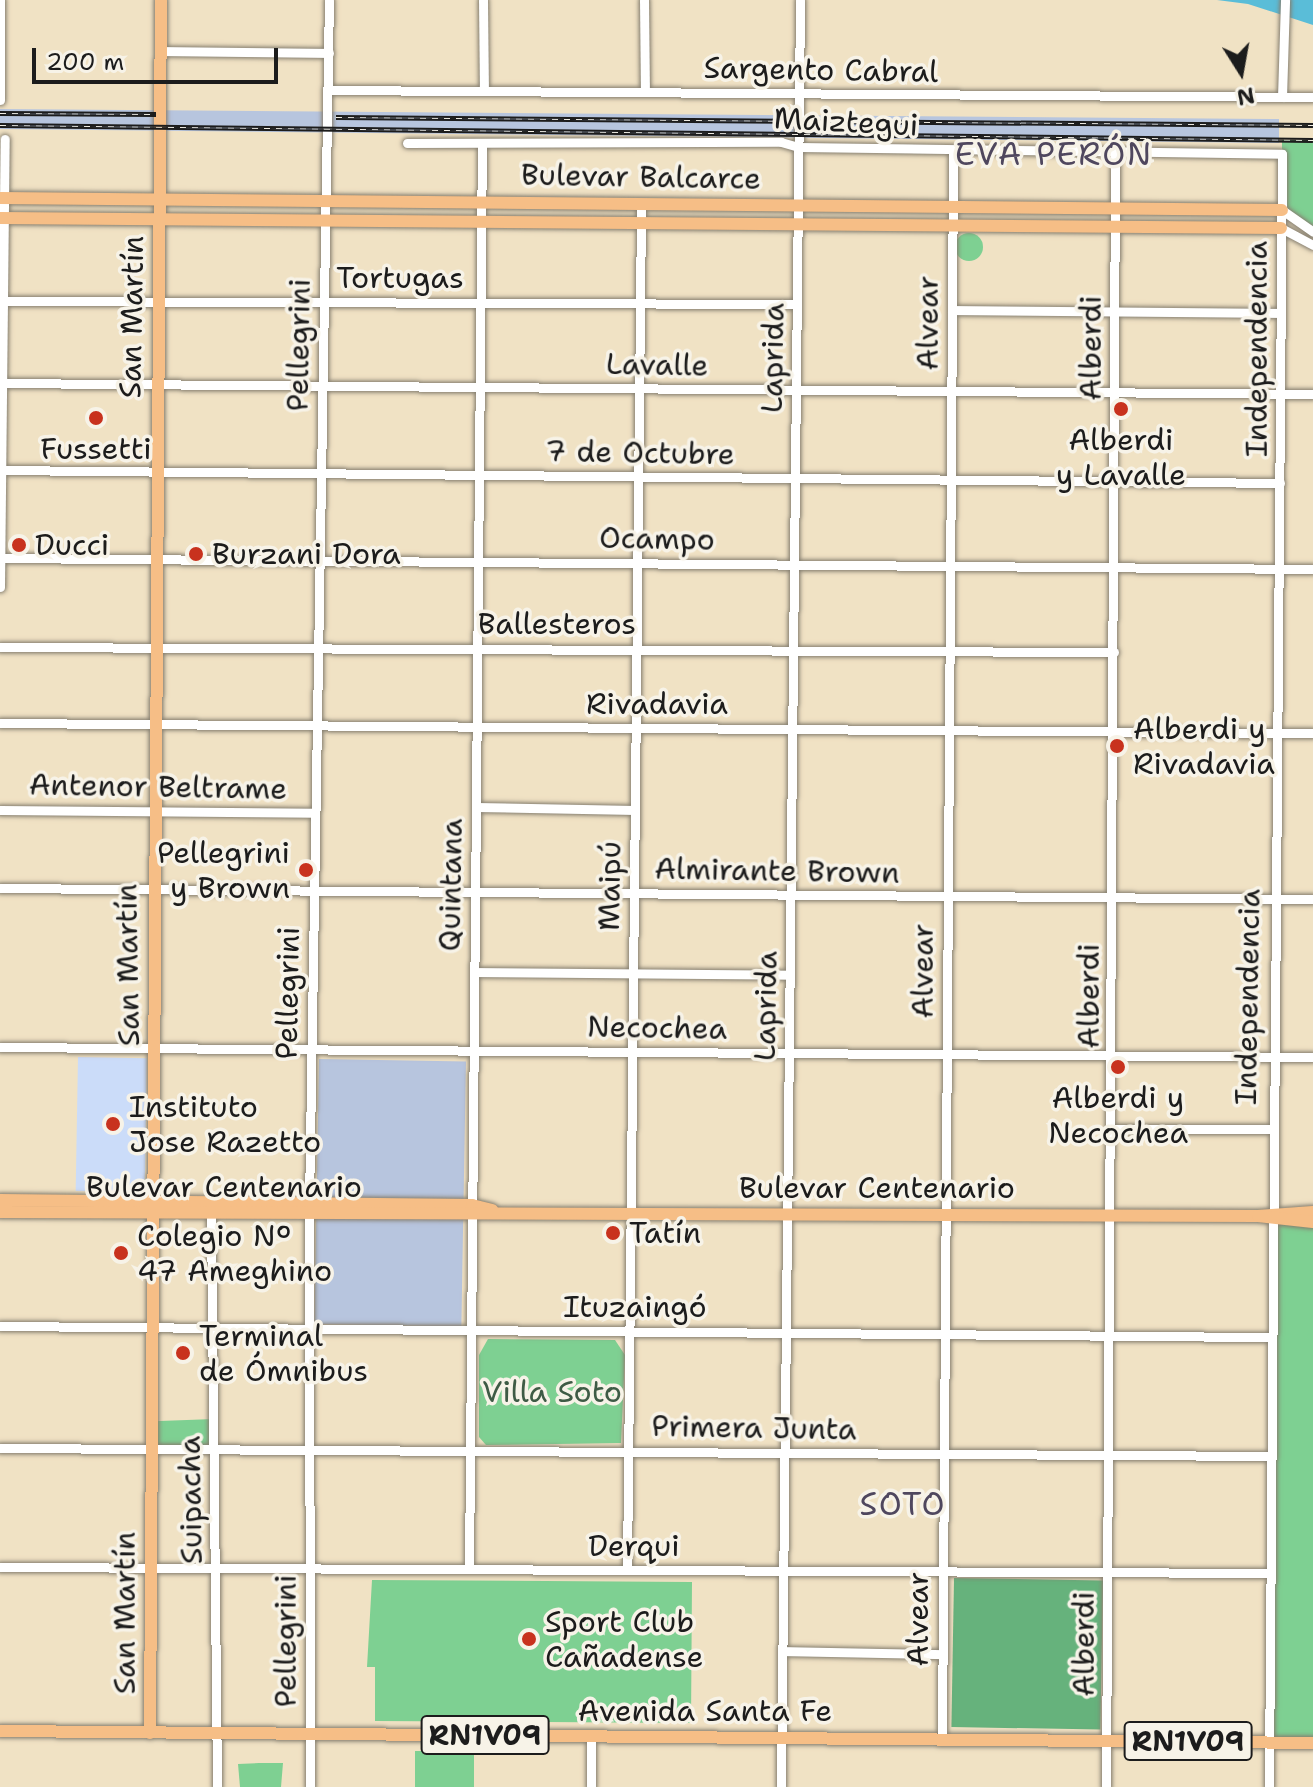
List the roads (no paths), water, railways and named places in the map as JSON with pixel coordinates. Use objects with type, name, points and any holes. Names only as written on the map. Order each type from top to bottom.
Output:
[{"type":"main road","name":"San Martín","points":[[150,1733],[156,1049],[154,724],[161,0]]},
{"type":"main road","name":"Bulevar Balcarce","points":[[2,198],[1282,209]]},
{"type":"main road","name":"Bulevar Balcarce","points":[[2,218],[1281,228]]},
{"type":"main road","name":"Bulevar Centenario","points":[[0,1200],[154,1207],[1112,1215],[1266,1217],[1313,1222]]},
{"type":"main road","name":"Bulevar Centenario","points":[[0,1212],[154,1207],[211,1213],[309,1209]]},
{"type":"main road","name":"Bulevar Centenario","points":[[1266,1217],[1313,1212]]},
{"type":"main road","name":"Avenida Santa Fe","points":[[0,1731],[1313,1743]]},
{"type":"street","points":[[0,0],[0,100]]},
{"type":"street","name":"Pellegrini","points":[[310,1787],[312,1452],[309,1209],[329,0]]},
{"type":"street","points":[[483,0],[484,91]]},
{"type":"street","points":[[644,0],[645,92]]},
{"type":"street","points":[[799,149],[800,0]]},
{"type":"street","points":[[1282,97],[1285,0]]},
{"type":"street","points":[[161,51],[329,53]]},
{"type":"street","name":"Sargento Cabral","points":[[329,90],[1313,97]]},
{"type":"street","points":[[0,587],[5,139]]},
{"type":"street","name":"Maiztegui","points":[[407,143],[781,142],[799,149],[1282,154]]},
{"type":"street","name":"Quintana","points":[[469,1569],[482,144]]},
{"type":"street","name":"Laprida","points":[[781,1787],[799,149]]},
{"type":"street","name":"Alvear","points":[[942,1739],[953,150]]},
{"type":"street","name":"Alberdi","points":[[1106,1787],[1112,1215],[1115,151]]},
{"type":"street","name":"Independencia","points":[[1269,1787],[1266,1217],[1271,1129],[1278,732],[1282,154]]},
{"type":"street","name":"Maipú","points":[[627,1570],[641,203]]},
{"type":"street","points":[[1282,209],[1313,232]]},
{"type":"street","points":[[1281,228],[1313,245]]},
{"type":"street","name":"Tortugas","points":[[3,301],[797,304]]},
{"type":"street","points":[[952,310],[1281,313]]},
{"type":"street","name":"Lavalle","points":[[1,383],[1313,394]]},
{"type":"street","name":"7 de Octubre","points":[[1,470],[1280,483]]},
{"type":"street","name":"Ocampo","points":[[0,558],[1313,569]]},
{"type":"street","name":"Ballesteros","points":[[0,647],[1114,652]]},
{"type":"street","name":"Rivadavia","points":[[0,723],[1313,733]]},
{"type":"street","points":[[476,807],[635,810]]},
{"type":"street","name":"Antenor Beltrame","points":[[0,810],[315,813]]},
{"type":"street","name":"Almirante Brown","points":[[0,888],[1313,899]]},
{"type":"street","points":[[475,972],[633,976],[790,975]]},
{"type":"street","name":"Necochea","points":[[0,1047],[1313,1057]]},
{"type":"street","points":[[1112,1129],[1271,1129]]},
{"type":"street","name":"Suipacha","points":[[211,1213],[217,1787]]},
{"type":"street","name":"Ituzaingó","points":[[0,1326],[1269,1337]]},
{"type":"street","name":"Primera Junta","points":[[0,1448],[1268,1456]]},
{"type":"street","name":"Derqui","points":[[0,1567],[1267,1573]]},
{"type":"street","points":[[783,1651],[942,1654]]},
{"type":"street","points":[[591,1736],[591,1787]]},
{"type":"water","points":[[1217,0],[1313,0],[1313,25],[1248,4]]},
{"type":"railway","points":[[0,113],[156,114]]},
{"type":"railway","points":[[336,117],[1313,125]]},
{"type":"railway","points":[[0,125],[1313,140]]},
{"type":"place","name":"Alberdi y Lavalle","points":[[1121,409]]},
{"type":"place","name":"Fussetti","points":[[96,418]]},
{"type":"place","name":"Ducci","points":[[19,545]]},
{"type":"place","name":"Burzani Dora","points":[[196,554]]},
{"type":"place","name":"Alberdi y Rivadavia","points":[[1117,746]]},
{"type":"place","name":"Pellegrini y Brown","points":[[306,870]]},
{"type":"place","name":"Alberdi y Necochea","points":[[1118,1067]]},
{"type":"place","name":"Instituto Jose Razetto","points":[[113,1124]]},
{"type":"place","name":"Tatín","points":[[613,1233]]},
{"type":"place","name":"Colegio Nº 47 Ameghino","points":[[121,1253]]},
{"type":"place","name":"Terminal de Ómnibus","points":[[183,1353]]},
{"type":"place","name":"Sport Club Cañadense","points":[[529,1639]]},
{"type":"district","name":"EVA PERÓN","points":[[1054,154]]},
{"type":"district","name":"SOTO","points":[[903,1504]]},
{"type":"park label","name":"Villa Soto","points":[[552,1392]]}]
